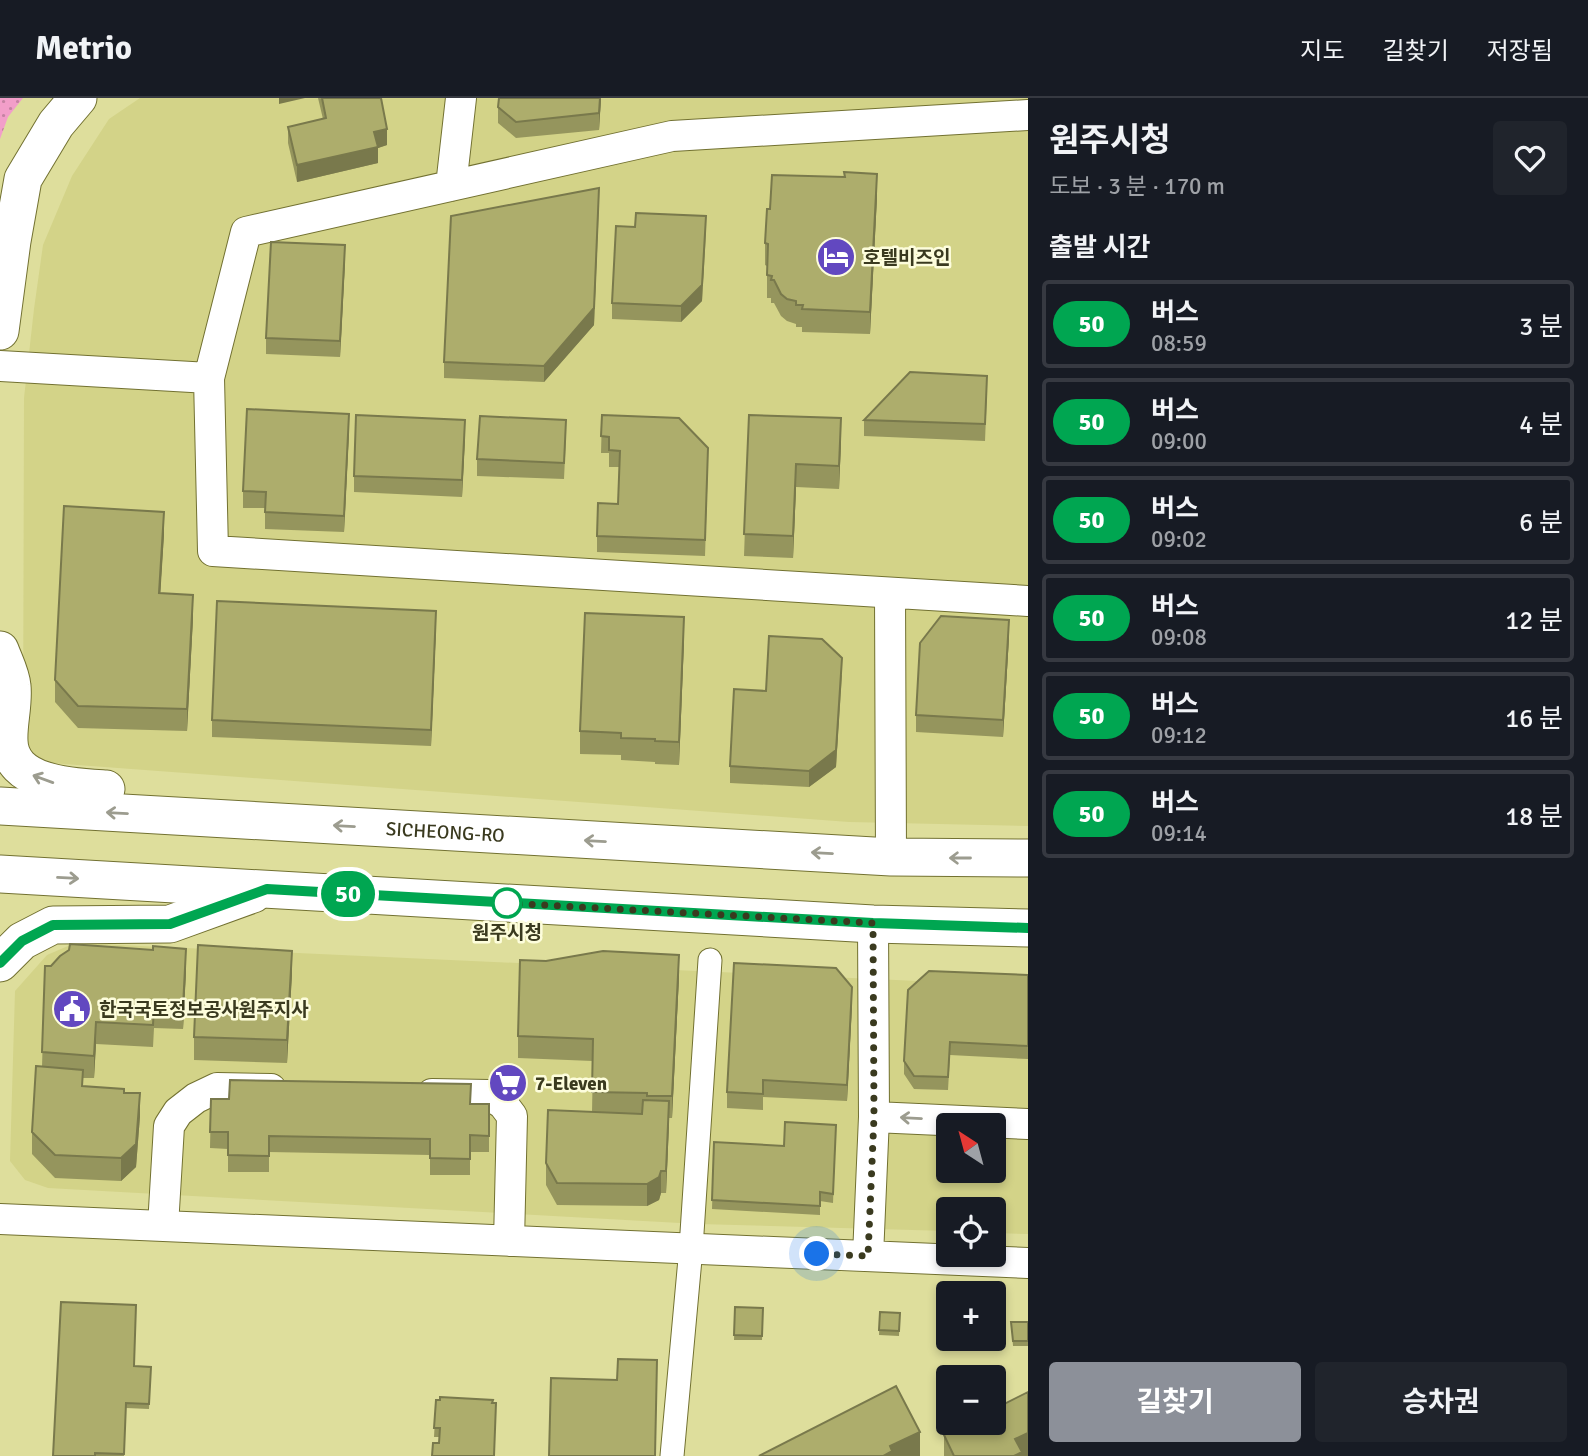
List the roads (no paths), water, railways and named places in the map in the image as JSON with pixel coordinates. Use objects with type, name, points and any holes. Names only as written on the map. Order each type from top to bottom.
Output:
[{"type":"street","points":[[0,331],[23,179],[56,124],[78,98]]},
{"type":"street","points":[[452,186],[461,98]]},
{"type":"street","points":[[1028,115],[983,108],[672,136],[246,232],[209,379],[213,551],[1028,601]]},
{"type":"street","points":[[0,366],[209,379]]},
{"type":"street","points":[[890,593],[891,857]]},
{"type":"street","points":[[0,650],[12,686],[8,743],[13,760],[25,772],[69,787],[134,790],[253,821]]},
{"type":"street","name":"SICHEONG-RO","points":[[0,806],[891,857],[1028,858]]},
{"type":"street","points":[[0,874],[873,923],[1028,928]]},
{"type":"street","points":[[0,963],[22,941],[53,925],[170,924],[267,889]]},
{"type":"street","points":[[868,1256],[874,1117],[873,923]]},
{"type":"street","points":[[672,1456],[691,1248],[710,960]]},
{"type":"street","points":[[163,1226],[169,1126],[178,1112],[196,1098],[217,1088],[299,1090]]},
{"type":"street","points":[[407,1093],[489,1095],[503,1104],[512,1116],[509,1241]]},
{"type":"street","points":[[874,1117],[1028,1124]]},
{"type":"street","points":[[0,1219],[1028,1263]]},
{"type":"place","name":"호텔비즈인","points":[[836,257]]},
{"type":"place","name":"원주시청","points":[[507,903]]},
{"type":"place","name":"한국국토정보공사원주지사","points":[[72,1009]]},
{"type":"place","name":"7-Eleven","points":[[508,1083]]}]
